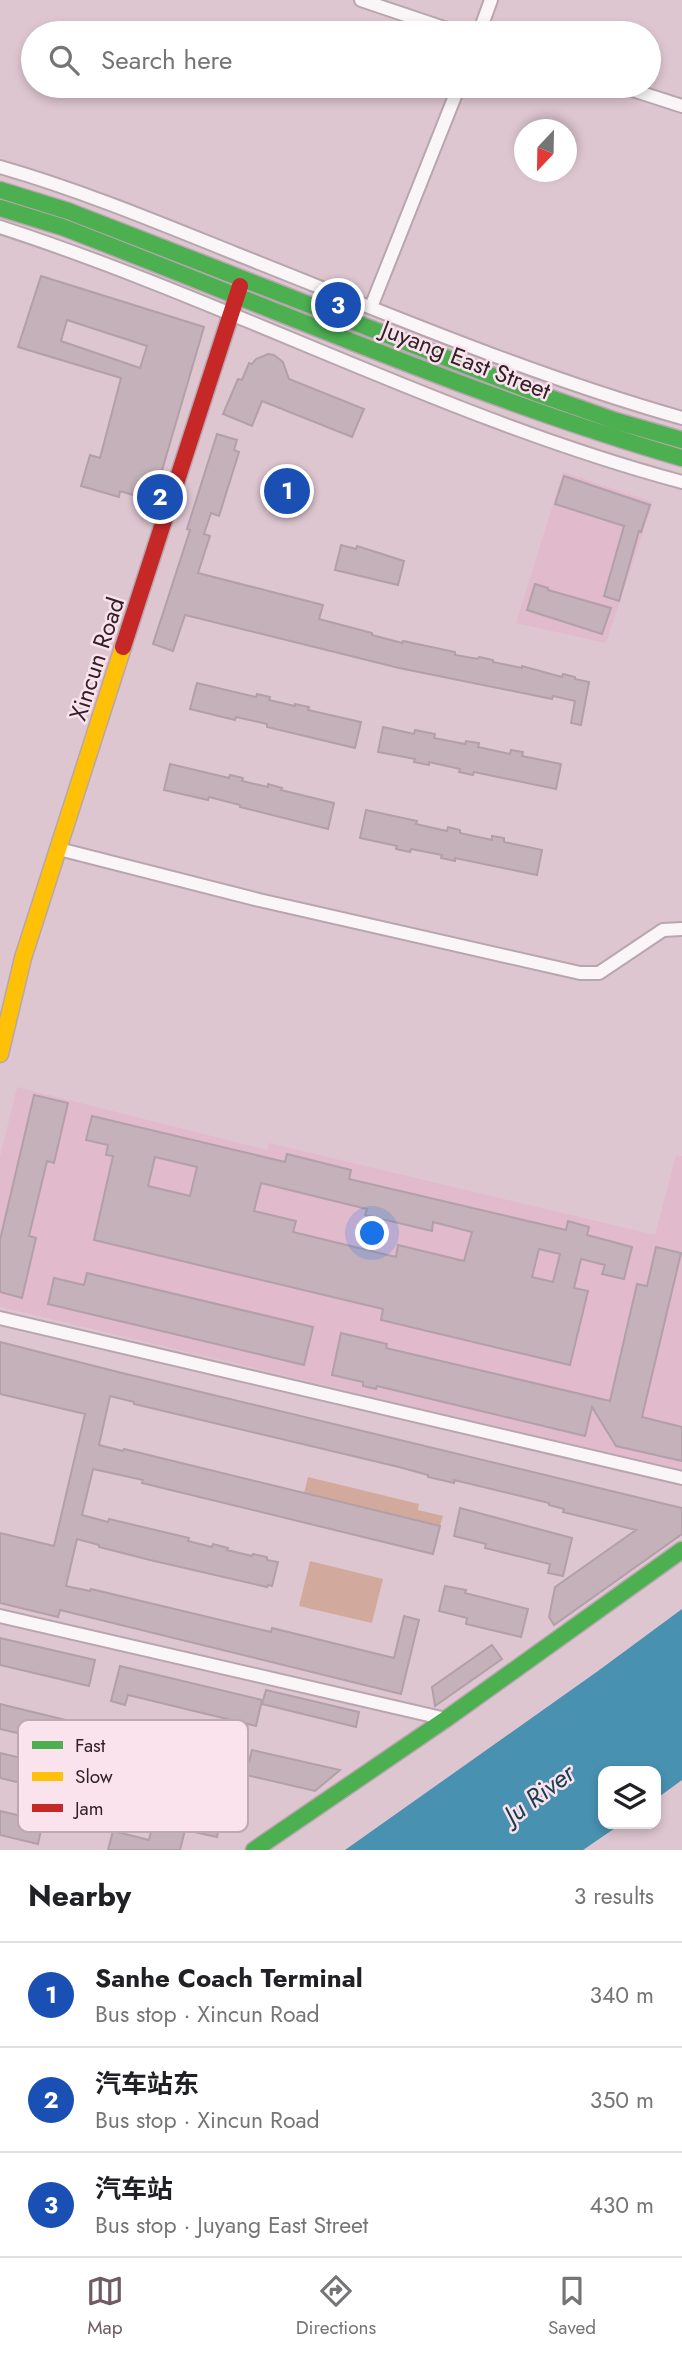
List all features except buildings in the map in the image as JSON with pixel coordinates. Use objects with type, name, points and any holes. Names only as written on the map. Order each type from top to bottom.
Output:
[{"type":"main road","name":"Juyang East Street","points":[[0,190],[68,211],[539,394],[615,421],[682,440]]},
{"type":"main road","name":"Juyang East Street","points":[[0,208],[62,227],[446,378],[610,437],[682,458]]},
{"type":"main road","name":"Xincun Road","points":[[0,1054],[23,958],[243,279]]},
{"type":"main road","points":[[254,1850],[446,1720],[682,1550]]},
{"type":"street","points":[[360,0],[424,21]]},
{"type":"street","points":[[483,21],[491,0]]},
{"type":"street","points":[[371,307],[454,98]]},
{"type":"street","points":[[657,98],[682,106]]},
{"type":"street","points":[[0,167],[75,191],[559,378],[682,418]]},
{"type":"street","points":[[0,227],[111,265],[472,412],[617,465],[682,482]]},
{"type":"street","points":[[59,849],[259,900],[580,973],[599,973],[663,930],[682,929]]},
{"type":"street","points":[[0,1318],[682,1478]]},
{"type":"street","points":[[0,1616],[446,1720]]},
{"type":"shaded area","points":[[563,472],[653,502],[606,643],[516,623]]},
{"type":"shaded area","points":[[17,1087],[267,1150],[269,1143],[655,1235],[676,1155],[682,1156],[682,1471],[0,1307],[0,1157]]},
{"type":"shaded area","points":[[308,1477],[419,1504],[418,1510],[443,1516],[440,1526],[304,1493]]},
{"type":"shaded area","points":[[310,1561],[383,1579],[372,1623],[299,1606]]},
{"type":"water","name":"Ju River","points":[[682,1609],[682,1780],[661,1795],[661,1766],[598,1766],[598,1829],[614,1829],[583,1850],[345,1850]]},
{"type":"traffic: fast","points":[[0,190],[68,211],[539,394],[616,421],[682,440]]},
{"type":"traffic: fast","points":[[0,208],[62,227],[370,349],[525,407],[682,458]]},
{"type":"traffic: fast","points":[[254,1850],[446,1719],[682,1550]]},
{"type":"traffic: slow","points":[[0,1054],[23,958],[123,647]]},
{"type":"traffic: jam","points":[[123,647],[240,286]]},
{"type":"place","name":"汽车站","points":[[338,305]]},
{"type":"place","name":"Sanhe Coach Terminal","points":[[287,491]]},
{"type":"place","name":"汽车站东","points":[[160,497]]}]
